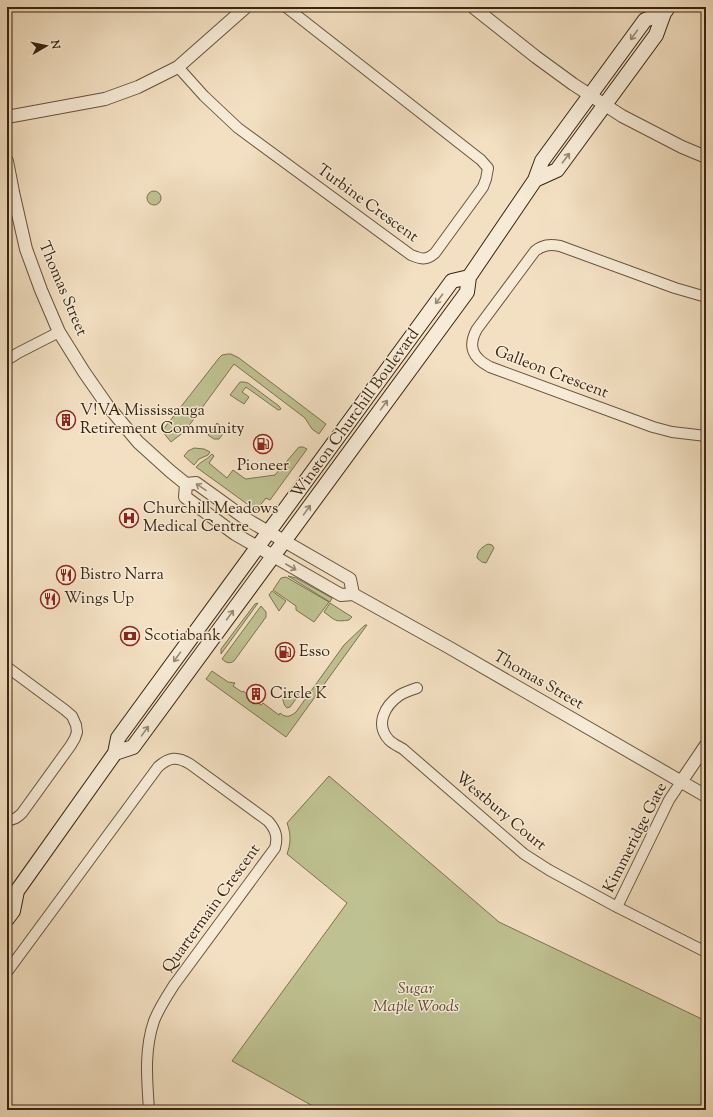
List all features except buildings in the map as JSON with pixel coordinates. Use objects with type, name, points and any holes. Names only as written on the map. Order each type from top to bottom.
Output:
[{"type":"main road","name":"Winston Churchill Boulevard","points":[[115,753],[133,747],[467,292],[469,277],[535,180],[542,160],[645,20],[666,10]]},
{"type":"main road","name":"Winston Churchill Boulevard","points":[[535,180],[557,170],[656,35],[666,10]]},
{"type":"main road","name":"Winston Churchill Boulevard","points":[[7,919],[13,911],[12,894],[115,753],[118,738],[452,282],[469,277]]},
{"type":"street","points":[[7,117],[105,99],[138,87],[178,67],[246,7]]},
{"type":"street","name":"Turbine Crescent","points":[[178,67],[204,96],[238,128],[411,255],[422,259],[430,257],[435,253],[483,186],[488,168],[481,160],[286,7]]},
{"type":"street","points":[[473,7],[536,57],[622,116],[682,147],[706,157]]},
{"type":"street","name":"Thomas Street","points":[[7,161],[26,249],[41,290],[60,332],[84,372],[104,400],[138,442],[186,484],[196,483],[246,519],[350,579],[353,594]]},
{"type":"street","name":"Galleon Crescent","points":[[706,297],[675,288],[551,244],[543,246],[535,251],[477,329],[472,343],[476,358],[490,367],[653,427],[672,432],[706,436]]},
{"type":"street","points":[[7,360],[60,332]]},
{"type":"street","name":"Thomas Street","points":[[186,484],[185,496],[235,534],[341,595],[353,594],[706,796]]},
{"type":"street","points":[[7,667],[72,716],[76,725],[76,732],[71,745],[22,813],[13,820],[7,820]]},
{"type":"street","name":"Westbury Court","points":[[417,688],[400,695],[391,702],[382,716],[382,730],[390,741],[402,749],[524,854],[548,870],[706,952]]},
{"type":"street","points":[[681,782],[706,746]]},
{"type":"street","name":"Quartermain Crescent","points":[[7,972],[158,767],[164,762],[176,758],[184,760],[268,821],[274,829],[276,835],[277,841],[275,848],[174,985],[162,1003],[154,1020],[148,1041],[146,1064],[149,1110]]},
{"type":"street","name":"Kimmeridge Gate","points":[[617,907],[669,800],[681,782]]},
{"type":"green space","points":[[154,191],[159,193],[161,198],[159,203],[154,205],[149,203],[147,198],[149,193]]},
{"type":"green space","points":[[228,354],[239,358],[326,424],[319,434],[312,429],[305,418],[234,364],[185,431],[171,442],[162,431],[219,358],[222,355]]},
{"type":"green space","points":[[240,382],[248,383],[281,409],[278,410],[246,387],[242,392],[249,397],[244,404],[230,395]]},
{"type":"green space","points":[[217,423],[226,430],[219,439],[214,439],[208,435]]},
{"type":"green space","points":[[299,447],[307,449],[270,500],[266,498],[257,509],[254,509],[196,467],[212,454],[214,456],[209,463],[227,478],[233,470],[246,479],[275,475]]},
{"type":"green space","points":[[194,448],[204,449],[210,452],[208,455],[199,459],[194,465],[184,456],[188,451]]},
{"type":"green space","points":[[488,544],[492,545],[494,548],[486,563],[482,562],[477,558],[477,556],[480,550]]},
{"type":"green space","points":[[288,576],[296,578],[332,598],[330,602]]},
{"type":"green space","points":[[286,577],[329,602],[314,622],[296,610],[296,606],[273,590],[281,578]]},
{"type":"green space","points":[[272,591],[286,601],[279,611],[269,595]]},
{"type":"green space","points":[[258,603],[221,654],[221,649],[255,604]]},
{"type":"green space","points":[[330,603],[352,617],[349,620],[344,621],[333,619],[324,612]]},
{"type":"green space","points":[[261,606],[266,612],[266,617],[234,661],[228,663],[222,659]]},
{"type":"green space","points":[[365,625],[367,625],[286,737],[206,679],[212,671],[228,682],[235,683],[233,686],[242,692],[243,691],[261,705],[263,703],[279,715],[280,713],[284,716],[290,716],[296,712],[344,645]]},
{"type":"green space","points":[[298,693],[299,695],[290,707],[287,708],[284,704],[282,694]]},
{"type":"green space","name":"Sugar Maple Woods","points":[[329,776],[499,922],[706,1021],[706,1110],[320,1110],[232,1061],[347,903],[287,854],[290,838],[287,823]]},
{"type":"place","name":"V!VA Mississauga Retirement Community","points":[[66,420]]},
{"type":"place","name":"Pioneer","points":[[263,444]]},
{"type":"place","name":"Churchill Meadows Medical Centre","points":[[129,518]]},
{"type":"place","name":"Bistro Narra","points":[[66,575]]},
{"type":"place","name":"Wings Up","points":[[50,599]]},
{"type":"place","name":"Scotiabank","points":[[130,636]]},
{"type":"place","name":"Esso","points":[[285,652]]},
{"type":"place","name":"Circle K","points":[[256,694]]}]
